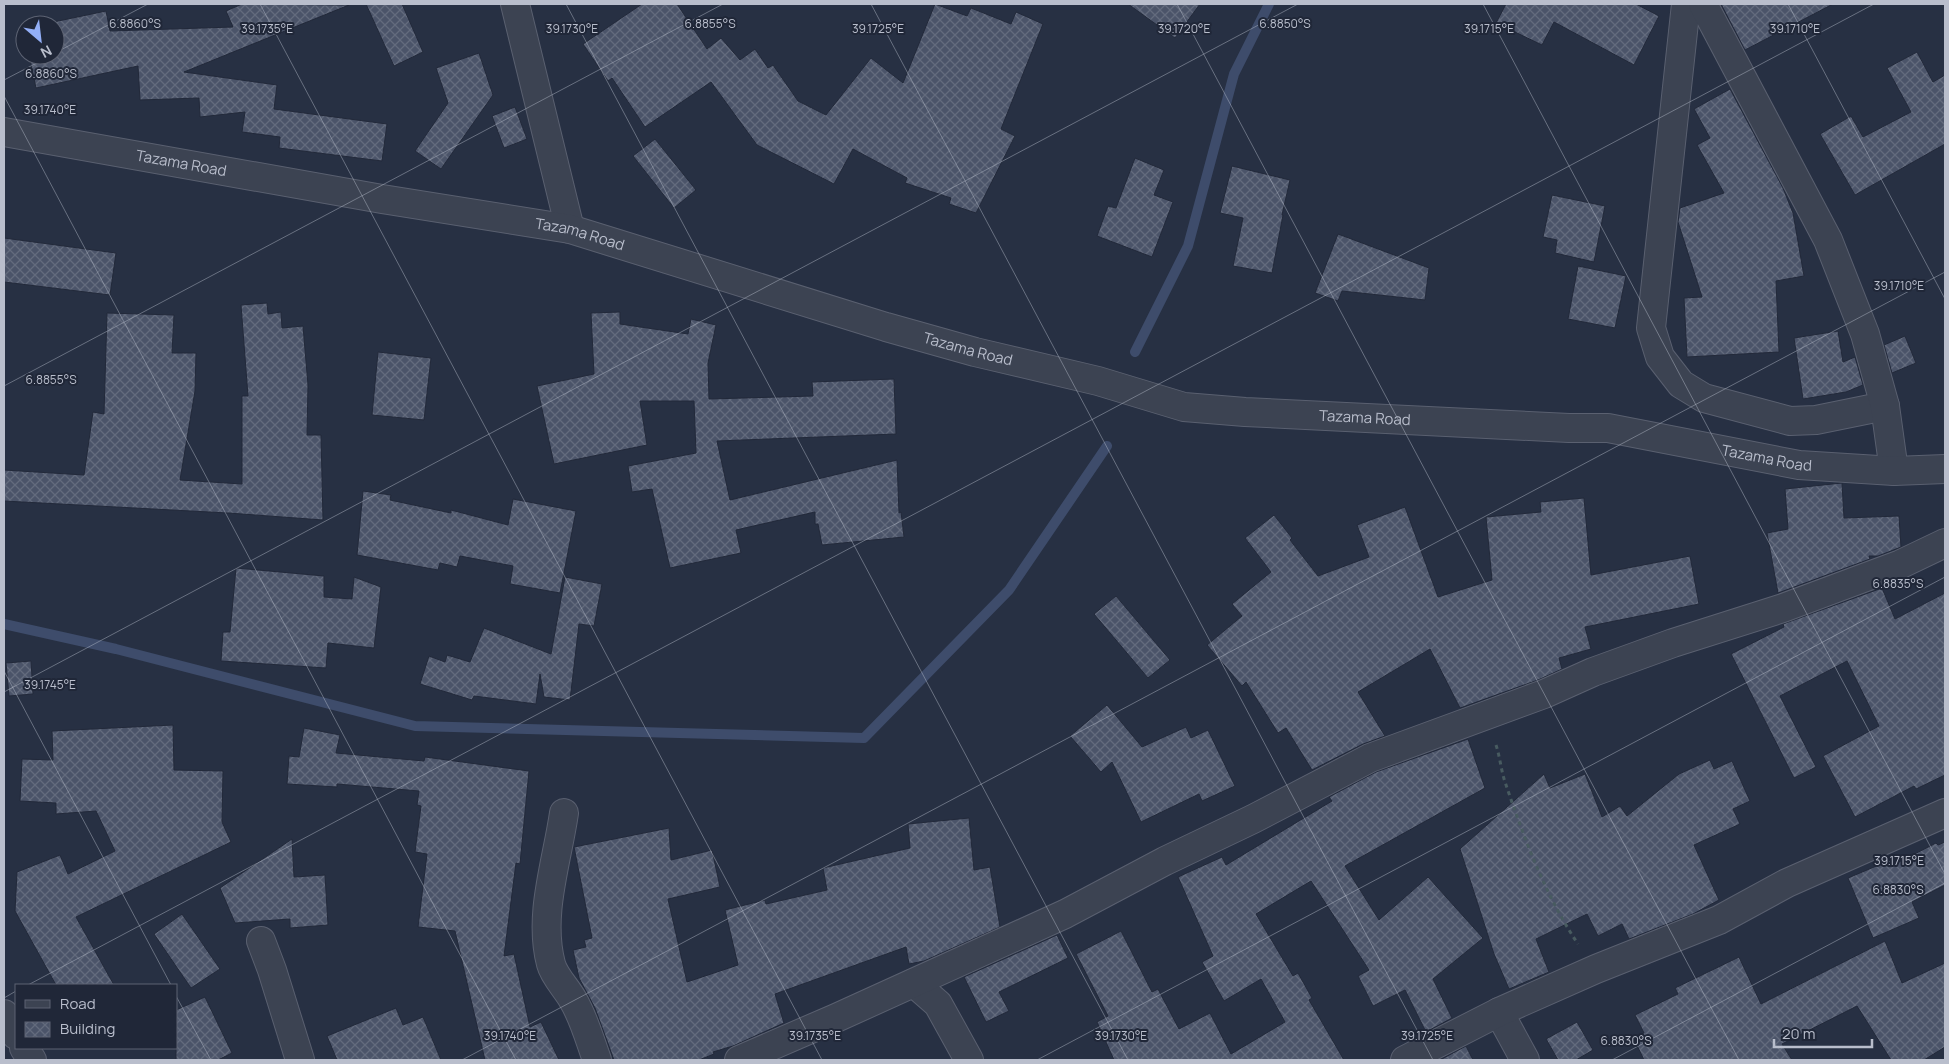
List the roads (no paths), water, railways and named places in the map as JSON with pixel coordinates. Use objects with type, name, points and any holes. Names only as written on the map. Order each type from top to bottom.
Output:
[{"type":"street","points":[[515,4],[570,229]]},
{"type":"street","points":[[1686,4],[1651,328],[1660,357],[1681,384],[1704,398],[1790,421],[1816,420],[1885,406]]},
{"type":"street","points":[[1704,4],[1828,240],[1865,334],[1885,406],[1894,471]]},
{"type":"street","name":"Tazama Road","points":[[4,132],[382,199],[570,229],[886,327],[975,352],[1098,381],[1184,407],[1254,413],[1569,428],[1608,428],[1799,465],[1894,471],[1945,469]]},
{"type":"street","points":[[739,1060],[1065,914],[1165,861],[1253,819],[1370,758],[1544,694],[1593,672],[1664,646],[1737,621],[1784,608],[1901,564],[1945,544]]},
{"type":"street","points":[[564,813],[553,868],[546,930],[551,966],[574,1002],[597,1060]]},
{"type":"street","points":[[1405,1060],[1499,1012],[1596,969],[1719,920],[1788,883],[1945,813]]},
{"type":"street","points":[[262,941],[300,1060]]},
{"type":"street","points":[[914,983],[938,1004],[969,1060]]},
{"type":"street","points":[[1499,1012],[1526,1060]]},
{"type":"street","points":[[4,1014],[15,1032]]},
{"type":"street","points":[[25,1049],[32,1060]]},
{"type":"waterway","points":[[1135,352],[1188,246],[1234,74],[1269,4]]},
{"type":"waterway","points":[[4,624],[116,649],[415,726],[864,738],[1009,590],[1107,446]]}]
